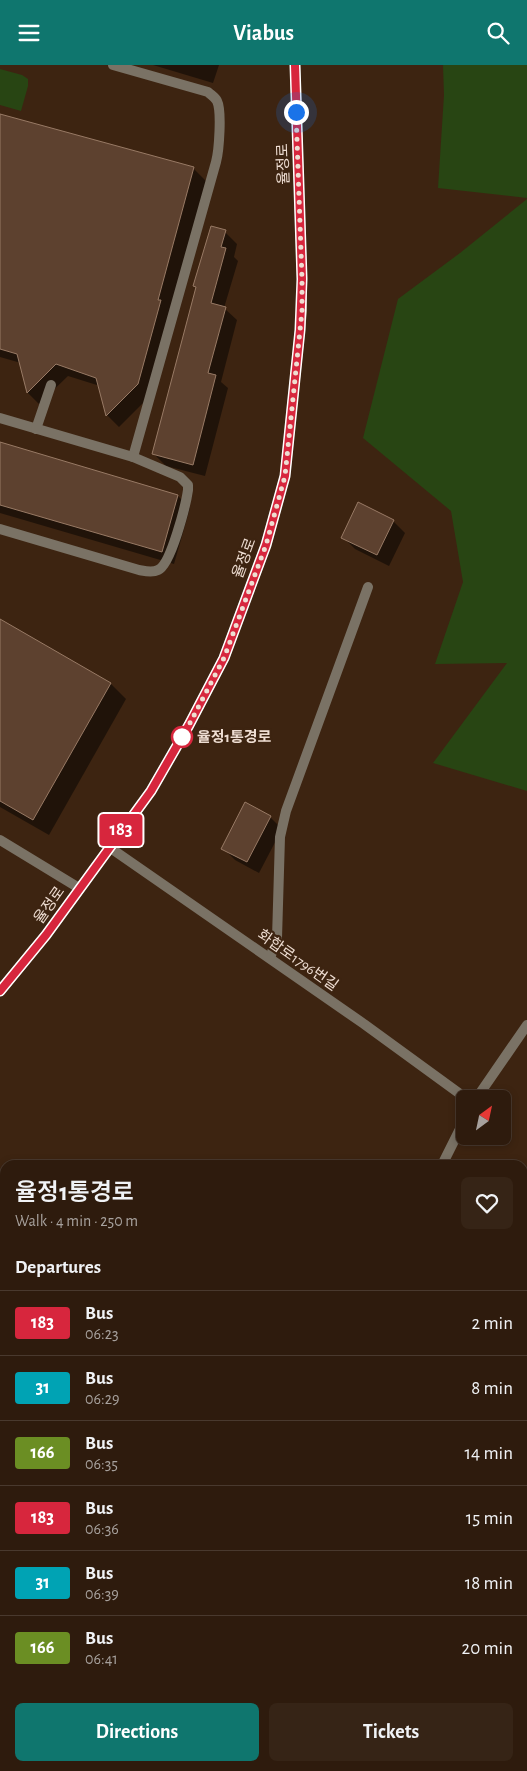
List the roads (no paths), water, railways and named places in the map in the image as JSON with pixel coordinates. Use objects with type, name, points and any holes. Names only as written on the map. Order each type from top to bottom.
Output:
[{"type":"main road","name":"율정로","points":[[0,991],[46,935],[151,791],[189,725],[224,658],[266,545],[285,476],[302,311],[295,65]]},
{"type":"street","points":[[119,66],[208,92],[214,97],[218,107],[219,146],[216,162],[133,457]]},
{"type":"street","points":[[36,429],[51,385]]},
{"type":"street","points":[[0,419],[133,457],[176,474],[188,485],[187,497],[171,553],[163,567],[150,572],[0,529]]},
{"type":"street","points":[[270,958],[277,938],[280,837],[286,811],[368,587]]},
{"type":"street","points":[[0,840],[79,888]]},
{"type":"street","name":"화합로1796번길","points":[[110,847],[270,958],[456,1091]]},
{"type":"street","points":[[482,1090],[527,1025]]},
{"type":"street","points":[[444,1160],[456,1137]]},
{"type":"place","name":"율정1통경로","points":[[182,737]]}]
